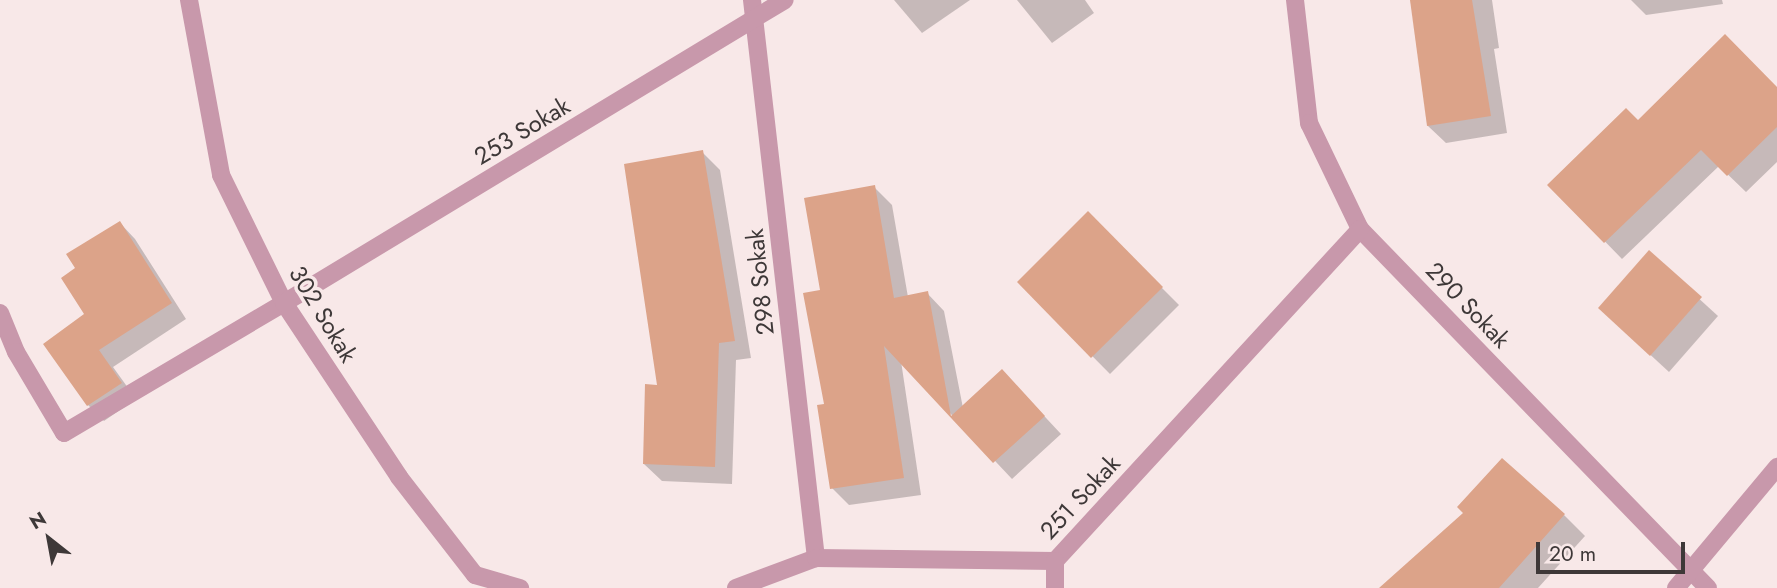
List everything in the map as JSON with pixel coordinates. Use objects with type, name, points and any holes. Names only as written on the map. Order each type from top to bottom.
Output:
[{"type":"street","name":"302 Sokak","points":[[188,0],[221,175],[284,303],[399,477],[475,575],[520,588]]},
{"type":"street","name":"298 Sokak","points":[[752,0],[816,558]]},
{"type":"street","name":"253 Sokak","points":[[0,313],[16,352],[64,433],[785,0]]},
{"type":"street","name":"290 Sokak","points":[[1295,0],[1309,123],[1360,229],[1707,588]]},
{"type":"street","name":"251 Sokak","points":[[736,588],[816,558],[1055,561],[1360,229]]},
{"type":"street","points":[[1676,588],[1777,467]]},
{"type":"street","points":[[1055,561],[1055,588]]},
{"type":"building","points":[[1410,0],[1472,0],[1491,116],[1427,126]]},
{"type":"building","points":[[1725,34],[1777,87],[1777,127],[1727,176],[1701,150],[1604,243],[1547,185],[1626,108],[1638,120]]},
{"type":"building","points":[[703,150],[735,341],[719,343],[715,467],[643,464],[645,384],[657,385],[624,164]]},
{"type":"building","points":[[875,185],[894,298],[928,291],[951,416],[1002,369],[1045,416],[993,463],[884,346],[904,478],[830,489],[817,405],[824,404],[803,293],[820,290],[804,198]]},
{"type":"building","points":[[1088,211],[1163,287],[1091,358],[1017,282]]},
{"type":"building","points":[[120,221],[172,303],[99,350],[122,383],[87,406],[43,344],[84,314],[61,278],[75,268],[66,254]]},
{"type":"building","points":[[1649,250],[1702,297],[1650,356],[1598,308]]},
{"type":"building","points":[[1502,458],[1565,514],[1499,588],[1379,588],[1463,513],[1457,507]]}]
